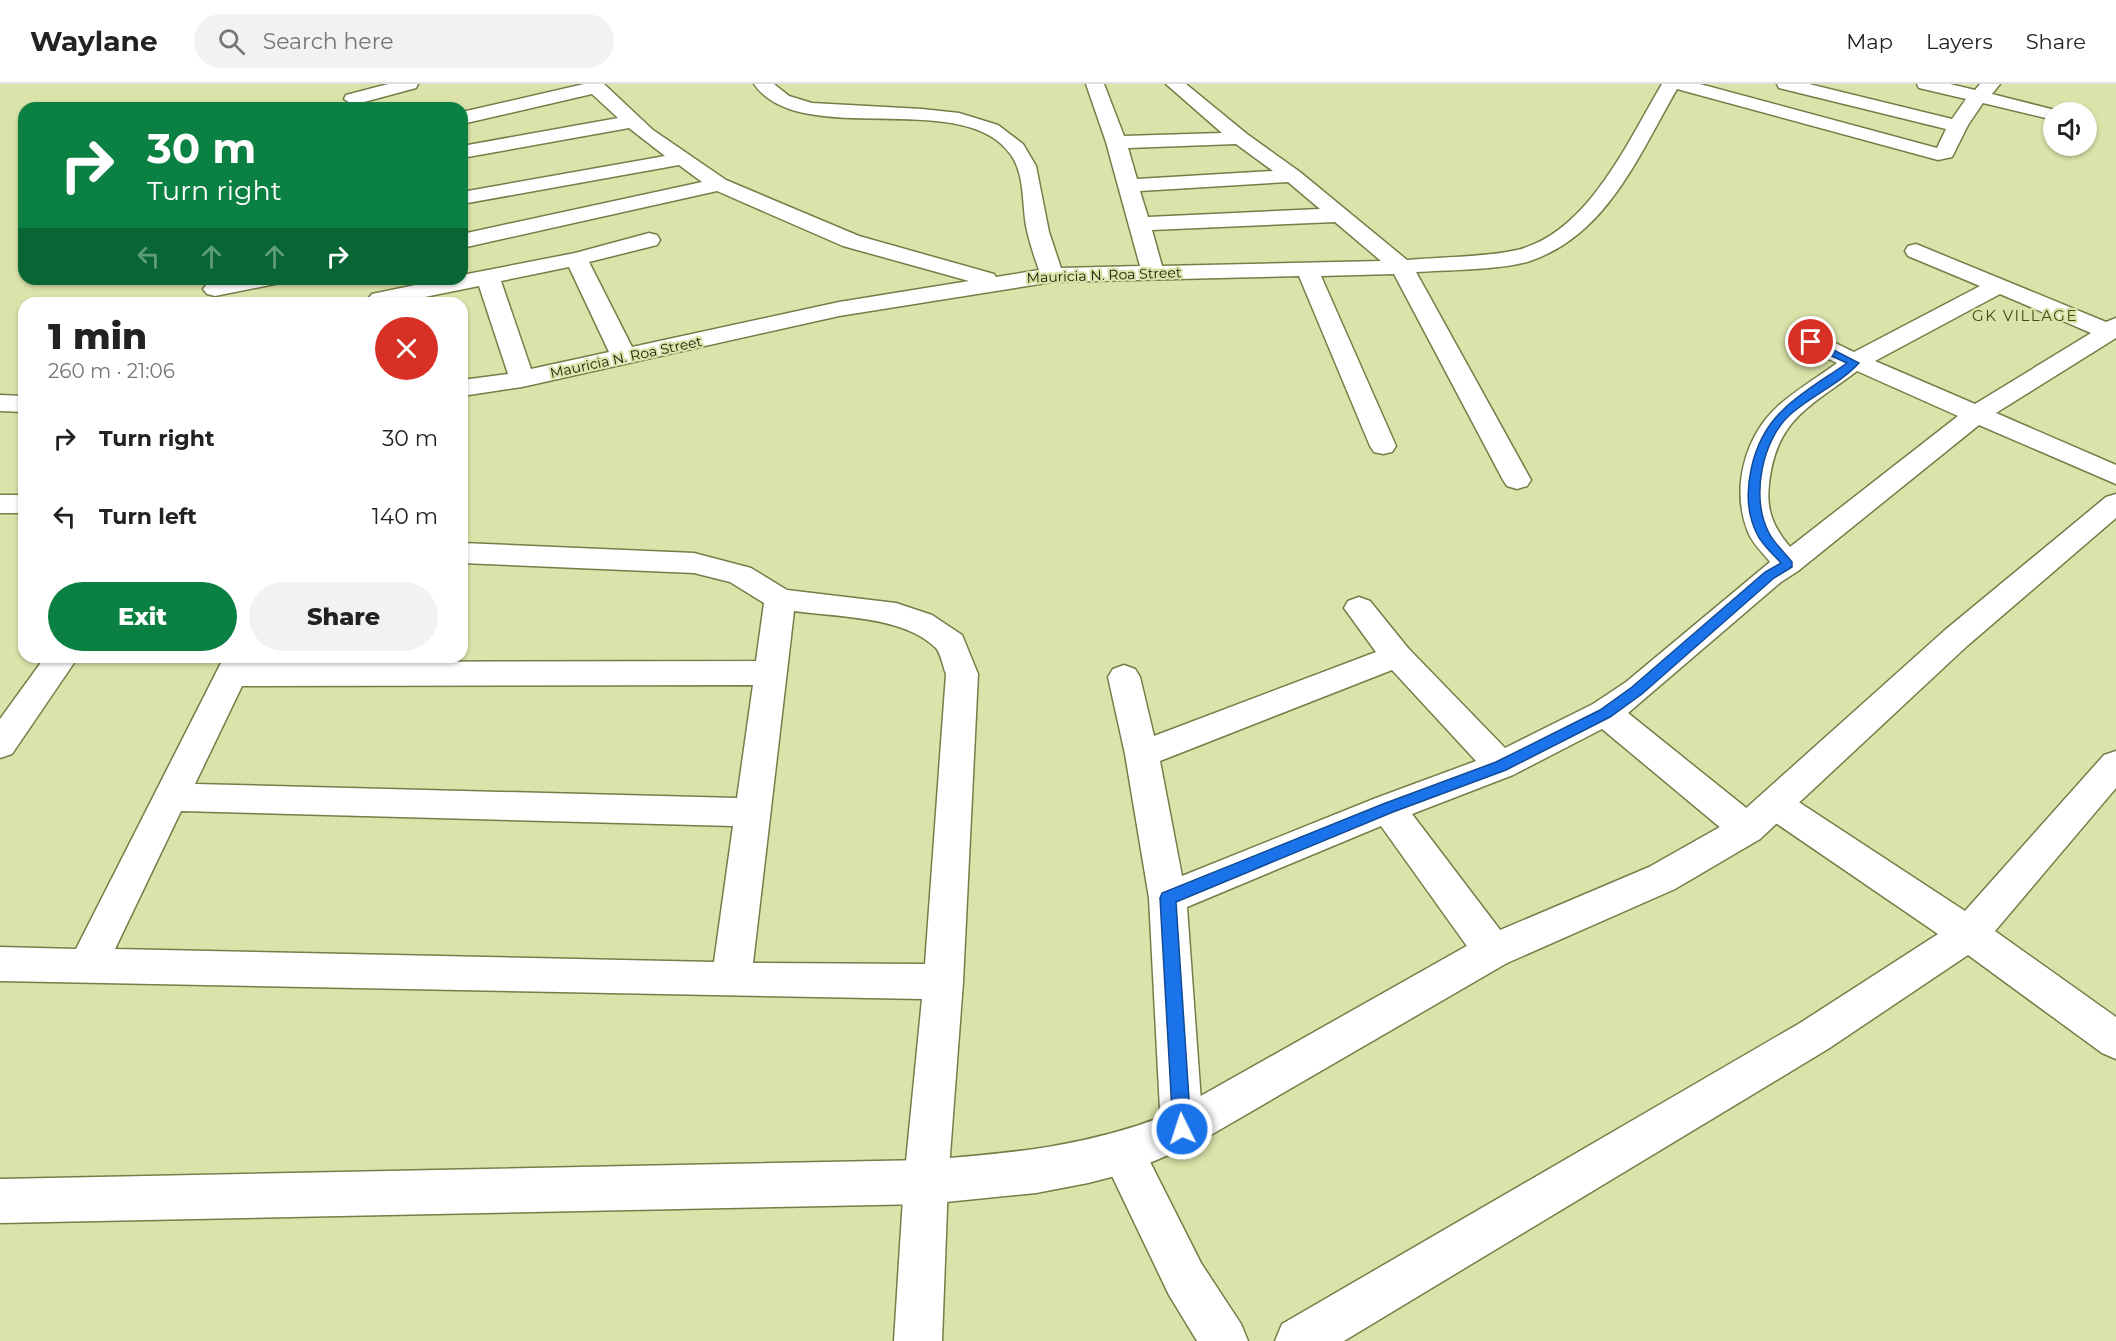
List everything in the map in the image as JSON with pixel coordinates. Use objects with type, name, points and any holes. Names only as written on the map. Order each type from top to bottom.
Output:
[{"type":"street","points":[[353,99],[409,84]]},
{"type":"street","points":[[763,84],[769,93],[786,102],[813,108],[892,112],[960,119],[1000,132],[1017,150],[1033,185],[1037,228],[1052,274]]},
{"type":"street","points":[[1095,84],[1116,142],[1153,273]]},
{"type":"street","points":[[1176,84],[1240,138],[1293,176],[1402,267],[1517,480]]},
{"type":"street","name":"Mauricia N. Roa Street","points":[[468,386],[522,379],[839,309],[1052,274],[1308,271],[1509,259],[1561,239],[1582,221],[1606,195],[1671,84]]},
{"type":"street","points":[[1679,84],[1938,154],[1945,153],[1955,125],[1984,90]]},
{"type":"street","points":[[1760,105],[1774,84]]},
{"type":"street","points":[[1786,84],[1955,125]]},
{"type":"street","points":[[1926,84],[1984,90],[2043,110]]},
{"type":"street","points":[[468,117],[595,86],[631,122],[719,184],[850,241],[999,282]]},
{"type":"street","points":[[468,151],[631,122]]},
{"type":"street","points":[[1116,142],[1240,138]]},
{"type":"street","points":[[468,197],[681,159]]},
{"type":"street","points":[[1127,186],[1293,176]]},
{"type":"street","points":[[468,240],[719,184]]},
{"type":"street","points":[[1139,224],[1340,215]]},
{"type":"street","points":[[468,280],[576,259],[650,240]]},
{"type":"street","points":[[1916,251],[1998,286],[2113,328]]},
{"type":"street","points":[[576,259],[624,357]]},
{"type":"street","points":[[1308,271],[1383,446]]},
{"type":"street","points":[[488,277],[522,379]]},
{"type":"street","points":[[215,289],[236,285]]},
{"type":"street","points":[[379,294],[437,285]]},
{"type":"street","points":[[1788,564],[1763,534],[1754,504],[1758,462],[1770,432],[1787,412],[1854,363],[1998,286]]},
{"type":"street","points":[[1168,898],[1388,808],[1501,766],[1605,713],[1637,690],[1770,575],[1788,564],[1976,414],[2113,328]]},
{"type":"street","points":[[1811,342],[1854,363],[2116,475]]},
{"type":"street","points":[[0,404],[18,404]]},
{"type":"street","points":[[0,1202],[926,1182],[1035,1172],[1123,1152],[1182,1129],[1493,951],[1662,878],[1747,830],[1956,638],[2116,503]]},
{"type":"street","points":[[468,554],[694,563],[740,575],[780,599],[897,614],[921,623],[951,643],[962,674],[944,982],[926,1182],[918,1341]]},
{"type":"street","points":[[731,980],[780,599]]},
{"type":"street","points":[[1359,608],[1397,656],[1501,766]]},
{"type":"street","points":[[1142,754],[1397,656]]},
{"type":"street","points":[[0,745],[58,663]]},
{"type":"street","points":[[88,964],[236,665],[771,674]]},
{"type":"street","points":[[1124,677],[1142,754],[1168,898],[1182,1129]]},
{"type":"street","points":[[1605,713],[1747,830]]},
{"type":"street","points":[[1299,1341],[1814,1036],[1969,934],[2116,764]]},
{"type":"street","points":[[171,797],[753,812]]},
{"type":"street","points":[[1776,805],[1969,934],[2116,1040]]},
{"type":"street","points":[[1388,808],[1493,951]]},
{"type":"street","points":[[0,964],[88,964],[731,980],[944,982]]},
{"type":"street","points":[[1123,1152],[1185,1279],[1224,1341]]},
{"type":"district","name":"GK VILLAGE","points":[[2025,315]]},
{"type":"route","points":[[1182,1129],[1168,898],[1388,808],[1501,766],[1605,713],[1637,690],[1770,575],[1788,564],[1763,534],[1754,504],[1758,462],[1770,432],[1787,412],[1854,363],[1811,342]]}]
